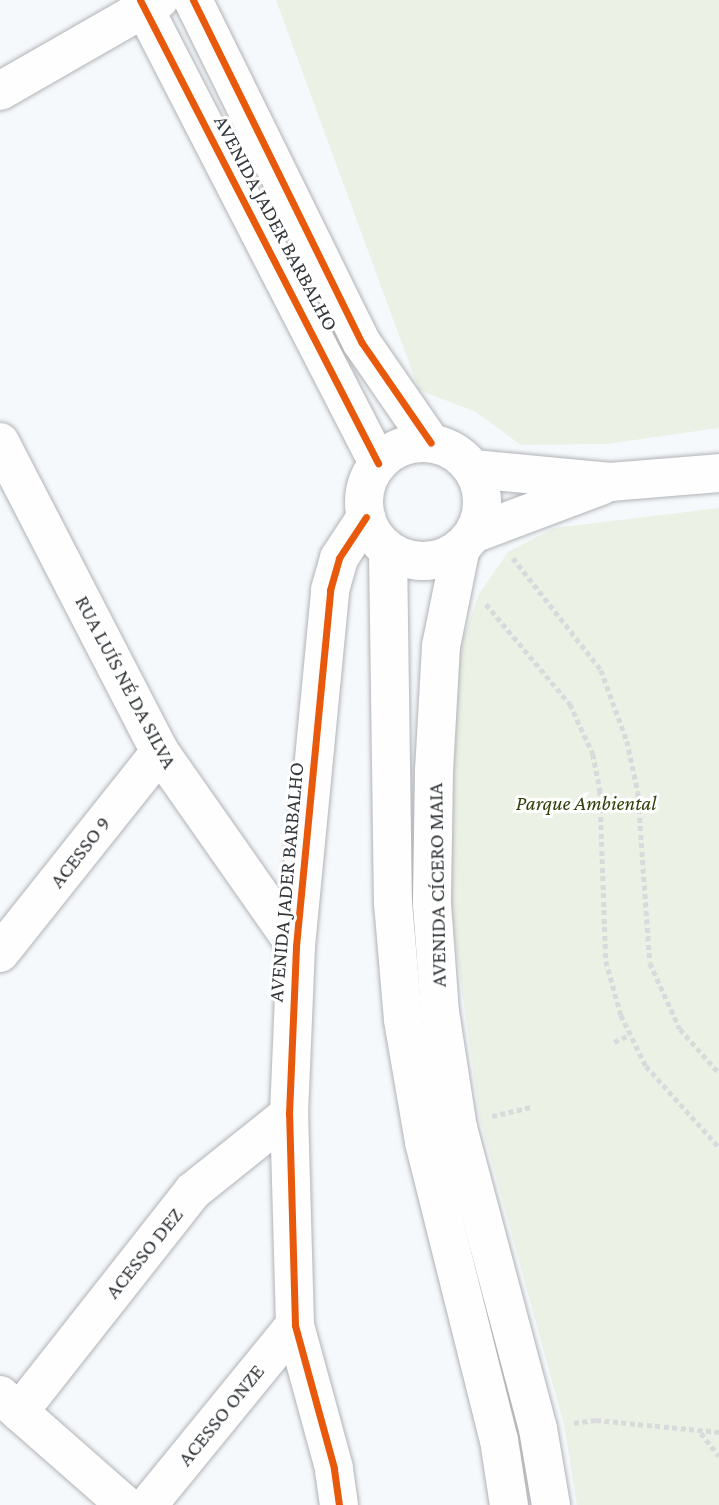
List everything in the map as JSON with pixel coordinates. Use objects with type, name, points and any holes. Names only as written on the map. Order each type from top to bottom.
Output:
[{"type":"main road","name":"AVENIDA JADER BARBALHO","points":[[193,0],[362,343],[431,443]]},
{"type":"main road","name":"AVENIDA JADER BARBALHO","points":[[148,4],[333,369],[377,463]]},
{"type":"main road","points":[[0,91],[148,4]]},
{"type":"main road","points":[[467,540],[482,501],[473,469],[447,447],[431,443],[393,451],[377,463],[368,480],[366,517],[374,536],[388,550],[406,559],[425,561],[467,540],[610,482]]},
{"type":"main road","name":"RUA LUÍS NÉ DA SILVA","points":[[3,458],[160,752],[296,946]]},
{"type":"main road","points":[[473,469],[610,482],[719,473]]},
{"type":"main road","name":"AVENIDA JADER BARBALHO","points":[[339,1505],[334,1468],[295,1325],[289,1114],[296,946],[330,590],[339,558],[366,517]]},
{"type":"main road","name":"AVENIDA CÍCERO MAIA","points":[[467,540],[441,646],[434,770],[432,904],[440,1012],[458,1128],[538,1429],[551,1505]]},
{"type":"main road","name":"AVENIDA CÍCERO MAIA","points":[[388,550],[393,903],[403,1020],[424,1142],[499,1440],[509,1505]]},
{"type":"main road","name":"ACESSO 9","points":[[0,953],[160,752]]},
{"type":"main road","name":"ACESSO DEZ","points":[[9,1403],[193,1191],[289,1114]]},
{"type":"main road","name":"ACESSO ONZE","points":[[148,1505],[295,1325]]},
{"type":"main road","points":[[9,1403],[125,1505]]},
{"type":"path","points":[[508,552],[601,670],[627,741],[638,792],[650,963],[680,1029],[719,1073]]},
{"type":"path","points":[[479,594],[570,704],[593,754],[600,791],[606,961],[630,1035],[646,1066],[719,1147]]},
{"type":"path","points":[[614,1042],[630,1035]]},
{"type":"path","points":[[538,1429],[596,1420],[700,1433],[719,1432]]},
{"type":"path","points":[[700,1433],[719,1456]]},
{"type":"green space","points":[[276,0],[719,0],[719,428],[607,444],[521,445],[476,412],[419,390]]},
{"type":"green space","name":"Parque Ambiental","points":[[719,508],[719,1505],[577,1505],[564,1425],[480,1119],[450,905],[458,651],[479,594],[508,552],[554,528]]},
{"type":"cycle path","points":[[140,0],[378,463]]},
{"type":"cycle path","points":[[193,0],[362,343],[431,443]]},
{"type":"cycle path","points":[[339,1505],[334,1468],[295,1325],[289,1114],[296,946],[330,590],[339,558],[366,517]]}]
